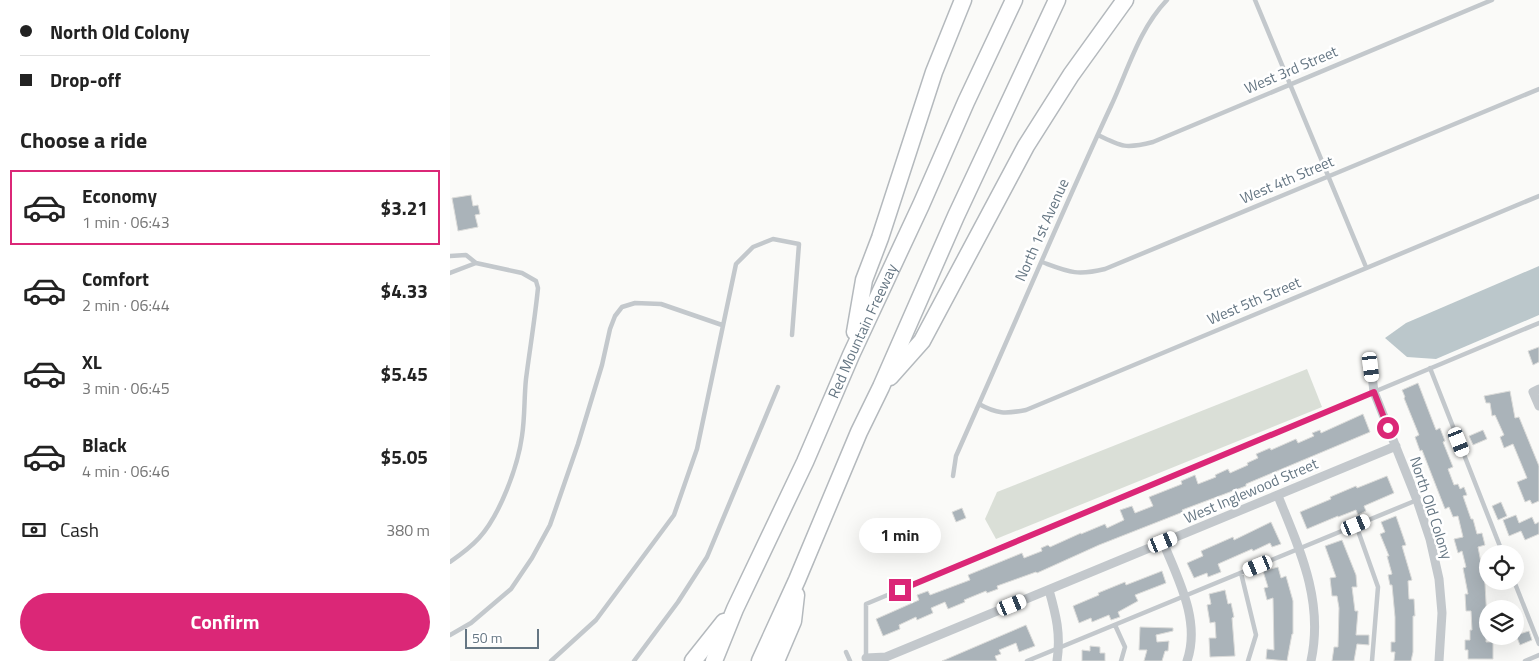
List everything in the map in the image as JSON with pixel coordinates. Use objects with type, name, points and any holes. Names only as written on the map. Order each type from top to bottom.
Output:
[{"type":"highway","points":[[850,355],[864,280],[880,238],[934,72],[963,0]]},
{"type":"highway","name":"Red Mountain Freeway","points":[[714,661],[735,609],[805,462],[850,355],[921,205],[966,102],[1014,0]]},
{"type":"highway","points":[[760,661],[797,580],[859,432],[882,387],[960,207],[1057,0]]},
{"type":"highway","points":[[882,387],[922,341],[1026,146],[1072,75],[1125,0]]},
{"type":"highway","points":[[776,661],[793,621],[797,580]]},
{"type":"highway","points":[[693,661],[735,609]]},
{"type":"street","name":"North Old Colony","points":[[1371,367],[1374,392],[1417,500],[1430,539],[1439,579],[1442,613],[1439,661]]},
{"type":"street","points":[[1536,390],[1539,406]]},
{"type":"street","name":"West Inglewood Street","points":[[866,658],[886,657],[1396,446]]},
{"type":"street","points":[[1278,496],[1311,585],[1315,644],[1311,661]]},
{"type":"street","points":[[1163,542],[1190,616],[1191,635],[1187,661]]},
{"type":"street","points":[[1048,590],[1057,618],[1057,661]]},
{"type":"lane","name":"North 1st Avenue","points":[[953,476],[956,456],[978,404],[1144,31],[1167,0]]},
{"type":"lane","points":[[1255,0],[1366,267]]},
{"type":"lane","name":"West 3rd Street","points":[[1098,135],[1121,146],[1137,146],[1153,142],[1492,0]]},
{"type":"lane","name":"West 4th Street","points":[[1042,262],[1074,273],[1089,273],[1105,269],[1539,89]]},
{"type":"lane","name":"West 5th Street","points":[[978,404],[992,411],[1007,414],[1026,410],[1539,196]]},
{"type":"lane","points":[[551,661],[596,620],[674,516],[697,449],[736,264],[753,248],[773,239],[799,244],[792,336]]},
{"type":"lane","points":[[450,256],[466,255],[476,263],[522,273],[536,281],[538,288],[526,381],[523,434],[519,455],[494,518],[480,537],[450,562]]},
{"type":"lane","points":[[450,273],[476,263]]},
{"type":"lane","points":[[450,635],[471,623],[511,588],[532,558],[550,525],[578,444],[602,365],[610,329],[615,316],[622,307],[635,303],[661,304],[722,325]]},
{"type":"lane","points":[[866,658],[866,604],[1539,323]]},
{"type":"lane","points":[[1430,368],[1500,545]]},
{"type":"lane","points":[[634,661],[678,602],[707,557],[778,387]]},
{"type":"lane","points":[[1027,661],[1417,500]]},
{"type":"lane","points":[[1356,525],[1378,588],[1372,661]]},
{"type":"lane","points":[[1241,573],[1256,634],[1248,661]]},
{"type":"lane","points":[[1518,590],[1539,644]]},
{"type":"lane","points":[[1115,625],[1125,647],[1121,661]]},
{"type":"lane","points":[[846,652],[850,661]]},
{"type":"lane","points":[[1525,661],[1539,655]]},
{"type":"shaded area","points":[[1539,266],[1539,315],[1436,359],[1407,357],[1385,338],[1406,323]]},
{"type":"shaded area","points":[[1307,369],[1322,407],[996,539],[985,519],[997,492]]},
{"type":"building","points":[[471,195],[473,206],[478,205],[480,214],[475,215],[478,227],[458,231],[452,198]]},
{"type":"building","points":[[1539,347],[1539,362],[1533,365],[1528,351]]},
{"type":"building","points":[[1418,383],[1436,430],[1440,428],[1445,441],[1443,442],[1453,467],[1448,469],[1454,485],[1458,484],[1460,489],[1464,487],[1467,495],[1463,496],[1471,519],[1473,519],[1477,534],[1482,533],[1485,545],[1479,545],[1478,547],[1479,590],[1485,590],[1486,600],[1479,600],[1479,645],[1493,645],[1493,659],[1468,659],[1468,650],[1465,650],[1465,640],[1470,640],[1470,630],[1472,630],[1471,611],[1466,611],[1465,594],[1468,594],[1463,568],[1466,567],[1462,551],[1458,553],[1454,539],[1463,537],[1458,516],[1453,517],[1449,507],[1445,509],[1422,450],[1420,451],[1415,437],[1419,435],[1402,390]]},
{"type":"building","points":[[1510,391],[1515,418],[1519,417],[1539,466],[1539,501],[1532,504],[1530,500],[1525,502],[1517,482],[1527,478],[1513,444],[1504,448],[1500,437],[1504,435],[1495,415],[1492,416],[1490,403],[1486,403],[1484,396]]},
{"type":"building","points":[[1363,414],[1370,432],[1246,484],[1246,486],[1182,510],[1183,512],[1099,545],[1037,573],[997,586],[998,589],[987,593],[986,591],[948,609],[945,602],[931,608],[933,613],[917,620],[916,617],[899,625],[900,629],[883,636],[876,619],[919,600],[917,595],[928,591],[930,595],[970,580],[968,575],[1022,553],[1024,558],[1042,551],[1041,548],[1048,545],[1050,547],[1105,524],[1107,528],[1124,520],[1120,510],[1132,506],[1135,513],[1153,506],[1149,497],[1182,484],[1181,481],[1195,475],[1198,484],[1216,477],[1215,475],[1228,469],[1230,473],[1258,458],[1256,454],[1270,448],[1271,450],[1296,439],[1298,443],[1314,436],[1312,433],[1320,430],[1321,433]]},
{"type":"building","points":[[1483,430],[1487,439],[1473,445],[1469,436]]},
{"type":"building","points":[[1387,476],[1394,493],[1364,506],[1366,511],[1358,515],[1356,510],[1307,529],[1300,512],[1356,486],[1357,488]]},
{"type":"building","points":[[1501,502],[1507,516],[1498,520],[1492,506]]},
{"type":"building","points":[[962,508],[966,518],[956,522],[952,512]]},
{"type":"building","points":[[1516,515],[1519,523],[1532,517],[1535,524],[1539,522],[1539,534],[1525,540],[1521,531],[1509,536],[1503,520]]},
{"type":"building","points":[[1396,516],[1406,545],[1402,546],[1412,580],[1408,581],[1409,599],[1414,599],[1415,616],[1413,616],[1413,652],[1411,661],[1394,661],[1395,652],[1391,652],[1391,642],[1395,642],[1395,617],[1392,585],[1390,585],[1388,575],[1392,574],[1387,556],[1389,556],[1380,534],[1385,532],[1381,522]]},
{"type":"building","points":[[1271,522],[1281,544],[1272,547],[1270,543],[1253,551],[1252,549],[1218,564],[1221,572],[1208,577],[1207,573],[1194,578],[1187,563],[1203,556],[1201,551],[1233,537],[1234,540]]},
{"type":"building","points":[[1342,540],[1356,575],[1357,587],[1352,587],[1355,611],[1358,611],[1356,635],[1369,635],[1369,645],[1357,644],[1354,661],[1332,661],[1334,647],[1338,647],[1339,608],[1337,596],[1332,596],[1330,578],[1336,577],[1325,546]]},
{"type":"building","points":[[1278,567],[1281,578],[1286,576],[1293,601],[1293,634],[1287,661],[1266,659],[1267,649],[1274,650],[1273,598],[1267,600],[1264,588],[1268,587],[1263,571]]},
{"type":"building","points":[[1162,571],[1166,583],[1135,595],[1138,601],[1118,612],[1120,617],[1111,620],[1109,615],[1092,622],[1091,618],[1079,623],[1073,606],[1125,582],[1126,585]]},
{"type":"building","points":[[1225,590],[1228,604],[1231,603],[1234,617],[1232,618],[1235,656],[1210,657],[1209,638],[1216,638],[1215,622],[1210,623],[1207,605],[1211,604],[1209,594]]},
{"type":"building","points":[[1026,625],[1035,646],[1019,652],[1016,643],[999,650],[1001,654],[995,656],[997,661],[942,661]]},
{"type":"building","points":[[1140,627],[1173,628],[1173,631],[1156,635],[1157,642],[1169,641],[1168,651],[1165,651],[1162,661],[1144,661],[1147,650],[1139,650]]},
{"type":"building","points":[[1529,631],[1532,640],[1524,643],[1524,633]]},
{"type":"building","points":[[1090,646],[1100,647],[1100,653],[1105,653],[1105,661],[1082,661],[1082,650],[1090,651]]},
{"type":"route","points":[[900,590],[1374,392],[1388,428]]}]
